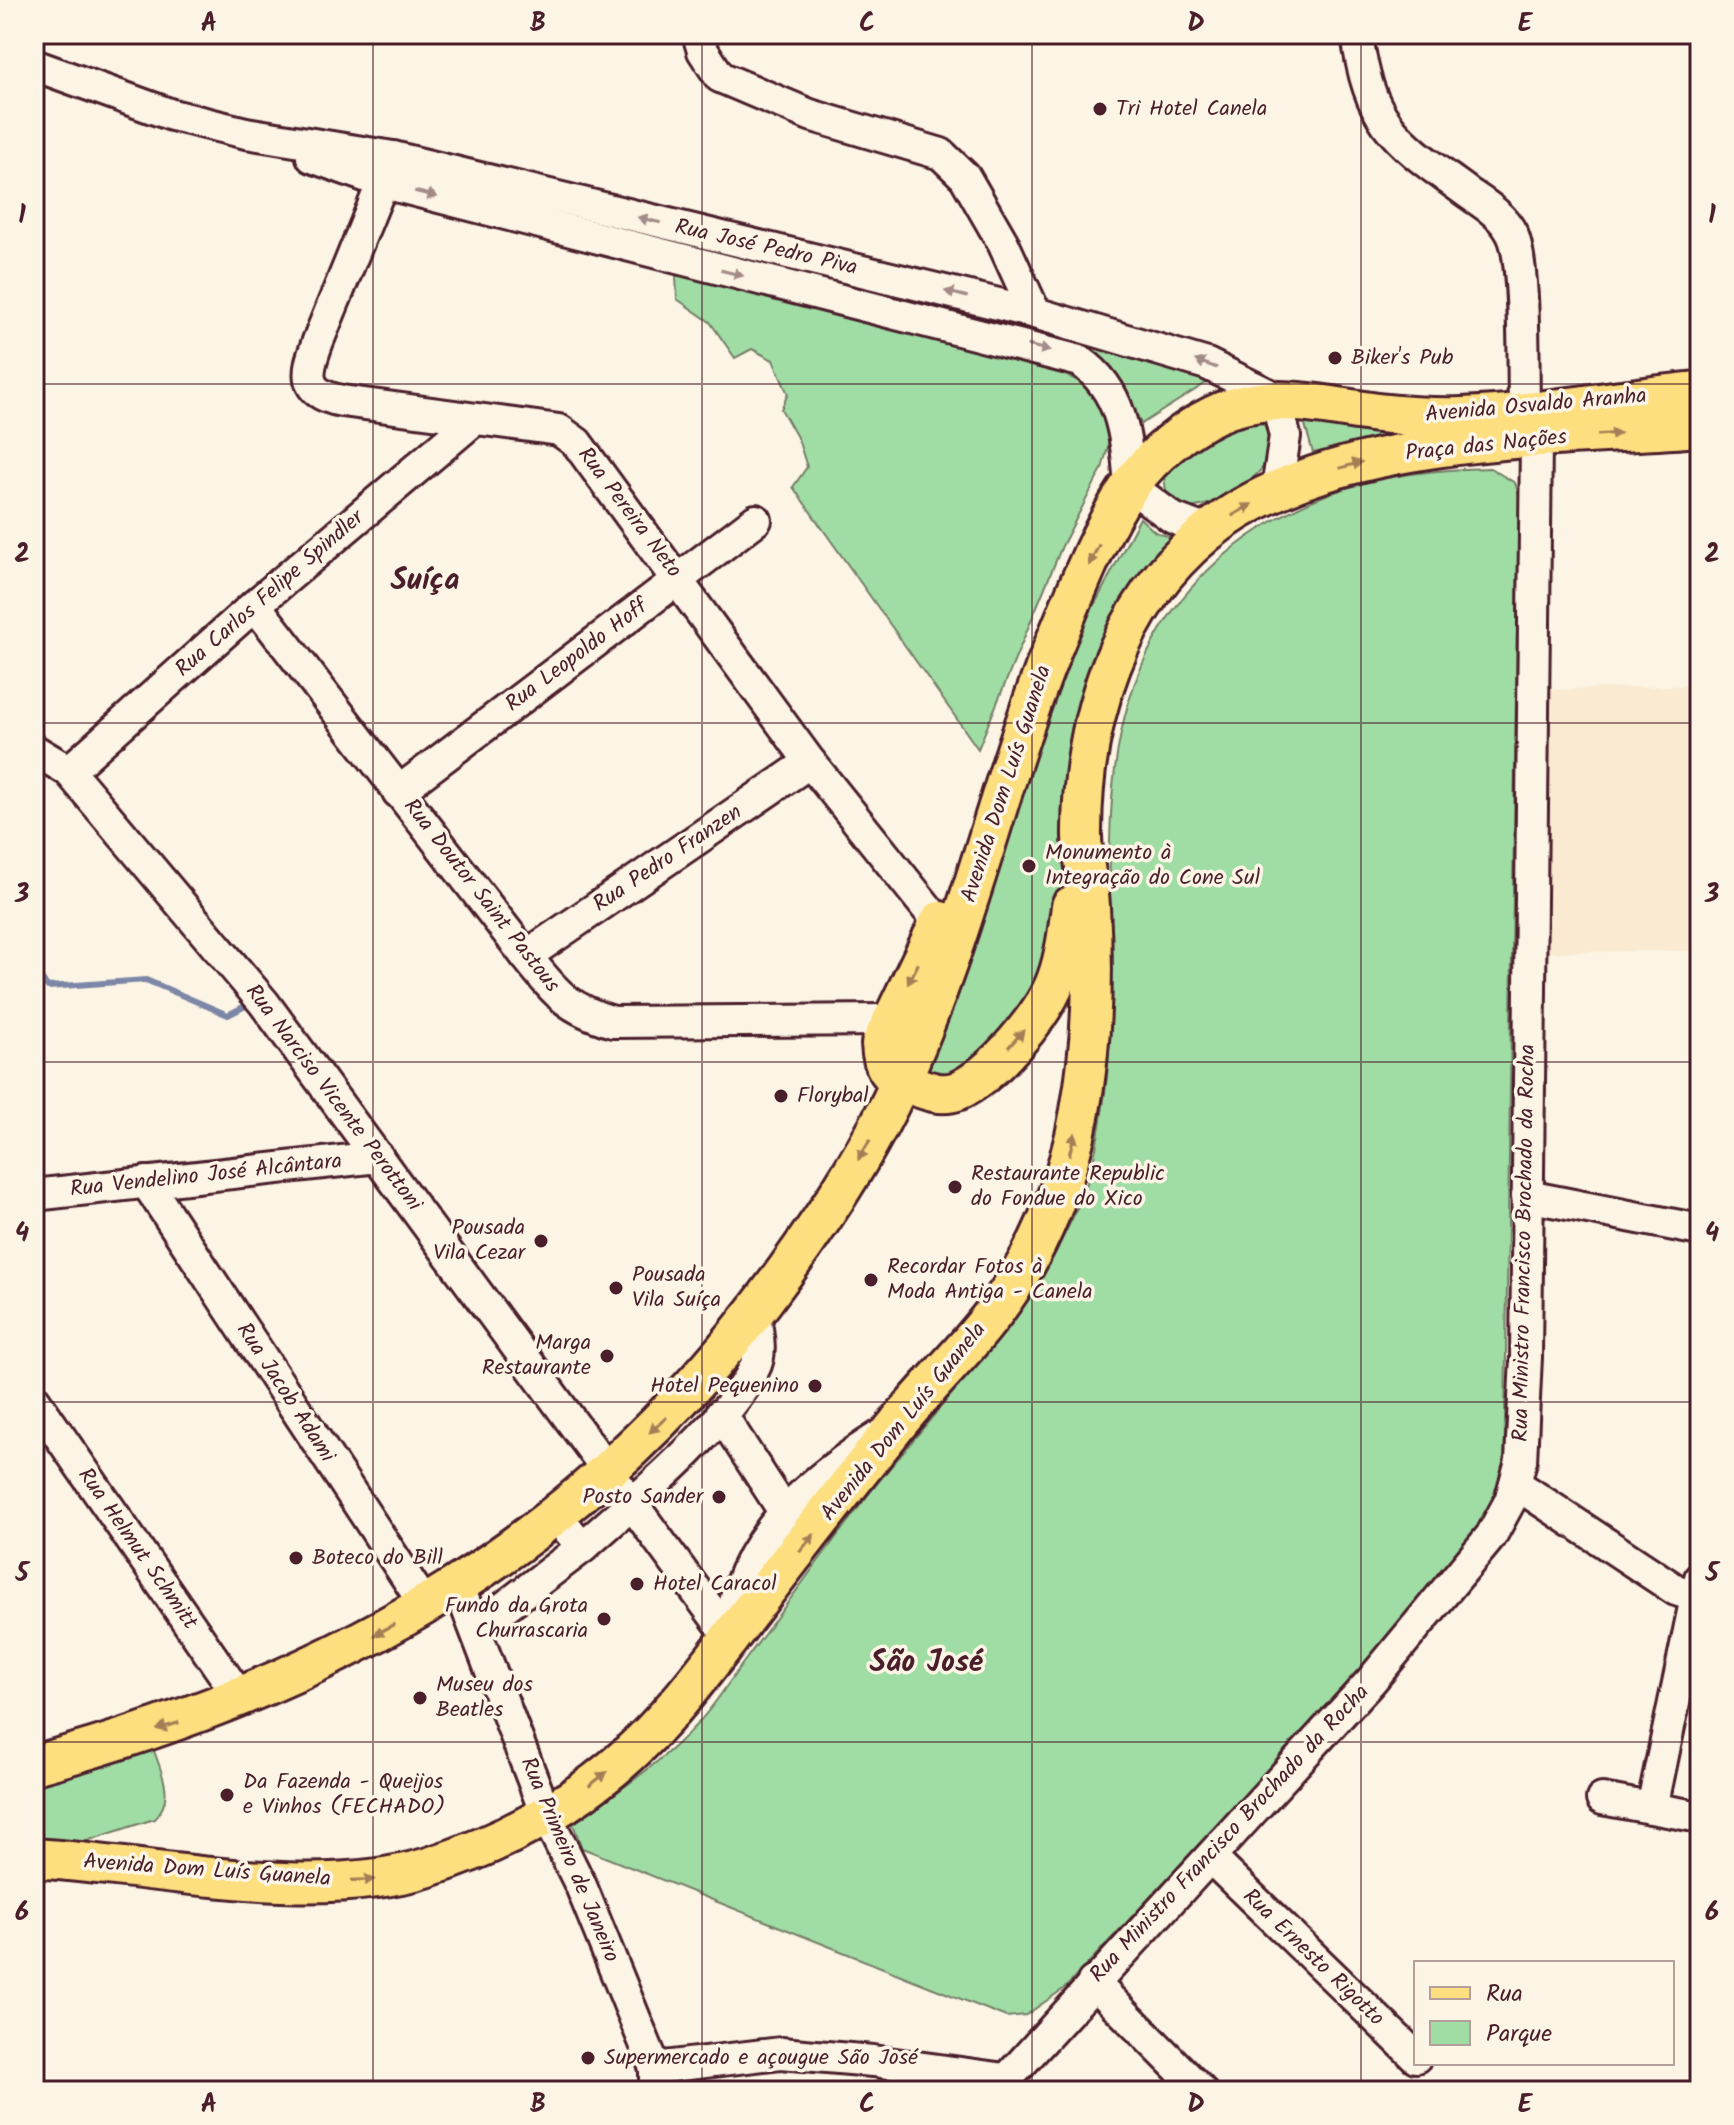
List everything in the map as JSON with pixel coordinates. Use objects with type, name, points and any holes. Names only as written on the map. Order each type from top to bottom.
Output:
[{"type":"main road","name":"Avenida Osvaldo Aranha","points":[[1276,398],[1418,417],[1530,426],[1700,391]]},
{"type":"main road","name":"Avenida Dom Luís Guanela","points":[[34,1765],[186,1720],[323,1662],[458,1585],[555,1515],[665,1420],[755,1314],[822,1221],[880,1124],[901,1082],[951,952],[1038,682],[1078,587],[1130,486],[1153,460],[1190,429],[1245,402],[1276,398]]},
{"type":"main road","name":"Praça das Nações","points":[[1277,489],[1391,455],[1530,426],[1700,427]]},
{"type":"main road","name":"Avenida Dom Luís Guanela","points":[[34,1858],[234,1877],[321,1882],[377,1880],[459,1856],[547,1817],[628,1755],[685,1694],[895,1427],[1004,1300],[1039,1238],[1063,1176],[1080,1116],[1089,1043],[1090,905],[1081,835],[1091,728],[1101,688],[1134,618],[1153,589],[1207,531],[1277,489]]},
{"type":"main road","points":[[988,831],[889,1020],[881,1044],[882,1060],[888,1073],[901,1082],[936,1094],[955,1091],[996,1061],[1033,1021],[1056,982],[1064,955],[1081,835]]},
{"type":"street","points":[[698,34],[703,51],[720,77],[810,115],[941,154],[965,177],[1003,243],[1035,313]]},
{"type":"street","name":"Rua Ministro Francisco Brochado da Rocha","points":[[1000,2085],[1371,1681],[1479,1554],[1501,1522],[1516,1484],[1524,1414],[1527,1196],[1530,426],[1518,257],[1512,232],[1491,209],[1391,134],[1377,112],[1367,85],[1357,34]]},
{"type":"street","name":"Rua José Pedro Piva","points":[[39,75],[172,115],[388,170],[1080,361],[1099,374],[1120,412],[1130,486]]},
{"type":"street","name":"Rua José Pedro Piva","points":[[388,170],[1035,313],[1207,364],[1276,398]]},
{"type":"street","name":"Rua Pereira Neto","points":[[388,170],[308,368],[311,386],[323,397],[332,399],[559,430],[577,443],[679,578],[810,762],[939,923]]},
{"type":"street","points":[[1276,398],[1285,436],[1277,489]]},
{"type":"street","name":"Rua Carlos Felipe Spindler","points":[[69,771],[255,605],[475,419]]},
{"type":"street","points":[[1130,486],[1173,518],[1207,531]]},
{"type":"street","name":"Rua Leopoldo Hoff","points":[[398,792],[756,520]]},
{"type":"street","name":"Rua Doutor Saint Pastous","points":[[255,605],[526,956],[558,995],[581,1013],[613,1022],[889,1020]]},
{"type":"street","name":"Rua Narciso Vicente Perottoni","points":[[34,751],[69,771],[264,1003],[609,1467],[730,1637]]},
{"type":"street","name":"Rua Pedro Franzen","points":[[526,956],[810,762]]},
{"type":"street","name":"Rua Vendelino José Alcântara","points":[[34,1195],[378,1157]]},
{"type":"street","name":"Rua Jacob Adami","points":[[146,1182],[425,1605]]},
{"type":"street","points":[[1527,1196],[1700,1230]]},
{"type":"street","points":[[477,1628],[583,1547],[634,1502],[721,1414],[754,1369],[759,1352],[755,1314]]},
{"type":"street","name":"Rua Helmut Schmitt","points":[[34,1399],[241,1699]]},
{"type":"street","points":[[721,1414],[785,1513]]},
{"type":"street","points":[[730,1637],[737,1592],[752,1555],[785,1513],[829,1468],[895,1427]]},
{"type":"street","points":[[1516,1484],[1676,1590],[1699,1591],[1687,1706],[1652,1808]]},
{"type":"street","points":[[555,1515],[583,1547]]},
{"type":"street","name":"Rua Primeiro de Janeiro","points":[[458,1585],[547,1817],[581,1886],[655,2080]]},
{"type":"street","points":[[1602,1799],[1700,1817]]},
{"type":"street","name":"Rua Ernesto Rigotto","points":[[1211,1858],[1414,2055]]},
{"type":"street","points":[[1093,1982],[1201,2091]]},
{"type":"street","points":[[655,2080],[781,2053],[873,2061],[1000,2085]]},
{"type":"shaded area","points":[[1700,685],[1700,951],[1546,952],[1548,690]]},
{"type":"green space","points":[[673,239],[1028,324],[1214,378],[1141,424],[1121,380],[1094,355],[671,247]]},
{"type":"green space","points":[[676,274],[1039,363],[1085,384],[1107,420],[1109,443],[1102,469],[1062,546],[978,749],[793,487],[807,467],[798,439],[781,409],[788,394],[773,360],[752,349],[735,358],[710,322],[677,299]]},
{"type":"green space","points":[[1301,411],[1442,428],[1313,453]]},
{"type":"green space","points":[[1253,420],[1261,422],[1273,434],[1271,453],[1266,463],[1247,483],[1221,499],[1194,507],[1183,507],[1167,497],[1164,477],[1195,442]]},
{"type":"green space","points":[[1490,468],[1515,483],[1519,495],[1504,1486],[1485,1538],[1066,1987],[1026,2015],[1006,2017],[582,1848],[573,1824],[654,1764],[705,1716],[869,1494],[986,1353],[1039,1278],[1062,1239],[1090,1172],[1105,1093],[1110,1023],[1111,810],[1119,742],[1137,677],[1169,617],[1218,561],[1248,537],[1312,501],[1345,489],[1415,473]]},
{"type":"green space","points":[[1140,518],[1155,532],[1175,539],[1149,569],[1108,630],[1080,695],[1066,767],[1061,912],[1045,967],[1013,1017],[957,1076],[919,1078],[1022,770],[1077,638]]},
{"type":"green space","points":[[152,1745],[166,1793],[161,1811],[154,1819],[65,1848],[34,1845],[34,1778]]},
{"type":"waterway","points":[[34,979],[41,979],[48,987],[146,980],[228,1015],[253,1002]]},
{"type":"place","name":"Tri Hotel Canela","points":[[1100,109]]},
{"type":"place","name":"Biker's Pub","points":[[1335,358]]},
{"type":"place","name":"Monumento à Integração do Cone Sul","points":[[1029,866]]},
{"type":"place","name":"Florybal","points":[[781,1096]]},
{"type":"place","name":"Restaurante Republic do Fondue do Xico","points":[[955,1187]]},
{"type":"place","name":"Pousada Vila Cezar","points":[[541,1241]]},
{"type":"place","name":"Recordar Fotos à Moda Antiga - Canela","points":[[871,1280]]},
{"type":"place","name":"Pousada Vila Suíça","points":[[616,1288]]},
{"type":"place","name":"Marga Restaurante","points":[[607,1356]]},
{"type":"place","name":"Hotel Pequenino","points":[[815,1386]]},
{"type":"place","name":"Posto Sander","points":[[719,1497]]},
{"type":"place","name":"Boteco do Bill","points":[[296,1558]]},
{"type":"place","name":"Hotel Caracol","points":[[637,1584]]},
{"type":"place","name":"Fundo da Grota Churrascaria","points":[[604,1619]]},
{"type":"place","name":"Museu dos Beatles","points":[[420,1698]]},
{"type":"place","name":"Da Fazenda - Queijos e Vinhos (FECHADO)","points":[[227,1795]]},
{"type":"place","name":"Supermercado e açougue São José","points":[[588,2058]]},
{"type":"district","name":"Suíça","points":[[425,581]]},
{"type":"district","name":"São José","points":[[926,1663]]}]
